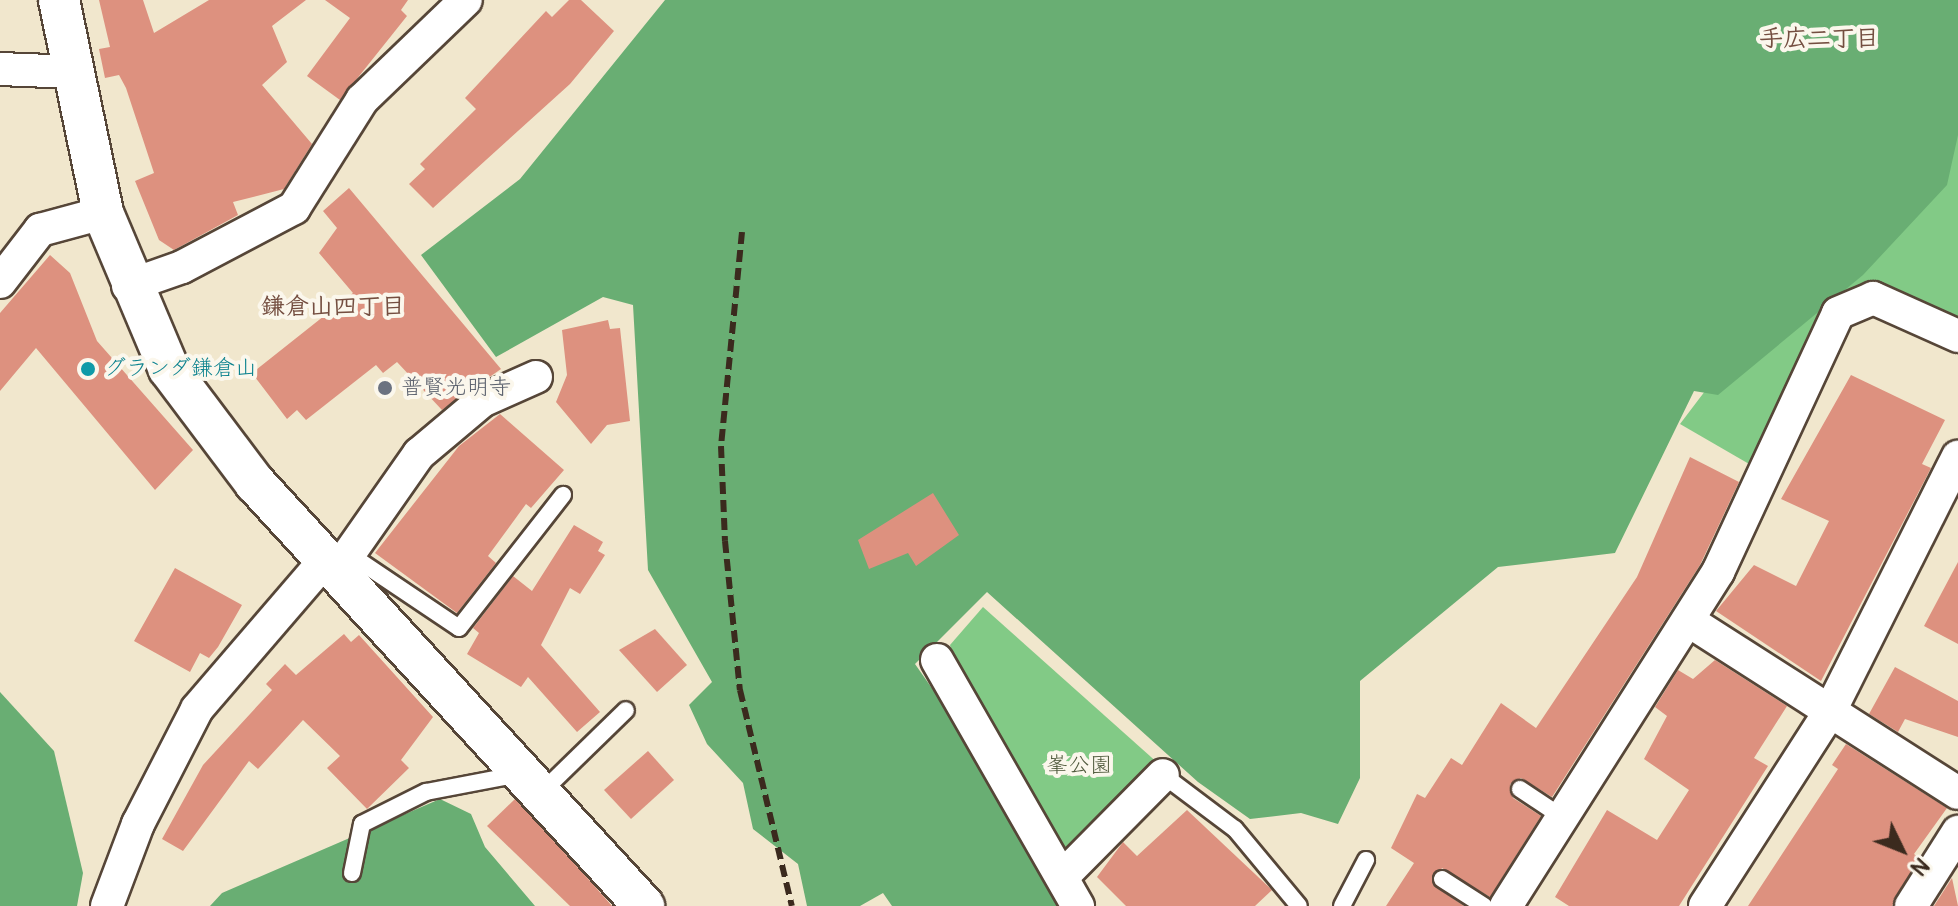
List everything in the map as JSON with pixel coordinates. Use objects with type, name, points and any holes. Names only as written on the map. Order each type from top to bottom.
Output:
[{"type":"street","points":[[59,0],[103,213],[128,286],[169,369],[222,445],[336,561],[644,906]]},
{"type":"street","points":[[128,286],[182,267],[294,208],[362,100],[466,0]]},
{"type":"street","points":[[0,69],[74,72]]},
{"type":"street","points":[[0,282],[40,230],[103,213]]},
{"type":"street","points":[[1506,906],[1689,621],[1838,313],[1873,298],[1958,336]]},
{"type":"street","points":[[107,906],[138,824],[197,709],[336,561],[419,454],[482,401],[536,377]]},
{"type":"street","points":[[1705,906],[1829,713],[1958,457]]},
{"type":"street","points":[[1689,621],[1958,793]]},
{"type":"street","points":[[937,660],[1065,874],[1078,906]]},
{"type":"street","points":[[1065,874],[1163,775]]},
{"type":"street","points":[[1911,906],[1958,832]]},
{"type":"lane","points":[[336,561],[459,628],[563,495]]},
{"type":"lane","points":[[352,873],[362,824],[426,792],[534,782],[626,710]]},
{"type":"lane","points":[[1163,775],[1235,829],[1299,906]]},
{"type":"lane","points":[[1520,789],[1562,817]]},
{"type":"lane","points":[[1342,906],[1366,860]]},
{"type":"lane","points":[[1442,879],[1484,906]]},
{"type":"green space","points":[[665,0],[1958,0],[1958,135],[1947,185],[1863,275],[1718,395],[1694,391],[1615,553],[1498,567],[1360,681],[1360,778],[1338,824],[1301,813],[1250,819],[1198,782],[987,592],[915,664],[998,783],[1067,906],[892,906],[883,893],[860,906],[807,906],[798,864],[753,829],[743,783],[707,744],[689,705],[712,682],[648,570],[633,305],[603,297],[496,357],[421,255],[520,179]]},
{"type":"green space","points":[[1949,129],[1958,135],[1958,323],[1874,284],[1756,468],[1680,424],[1793,275]]},
{"type":"green space","name":"峯公園","points":[[983,607],[1160,765],[1073,851],[1062,851],[960,679],[950,645]]},
{"type":"green space","points":[[0,692],[54,751],[83,873],[77,906],[0,906]]},
{"type":"green space","points":[[440,799],[471,814],[485,847],[535,906],[210,906],[222,893]]},
{"type":"building","points":[[99,0],[143,0],[154,33],[209,0],[306,0],[272,26],[287,62],[262,85],[312,144],[284,189],[233,202],[238,215],[174,250],[159,240],[135,181],[154,173],[126,88],[119,75],[105,78],[99,49],[110,47]]},
{"type":"building","points":[[325,0],[408,0],[401,10],[407,16],[340,100],[307,76],[350,18]]},
{"type":"building","points":[[569,0],[581,0],[614,31],[570,84],[433,208],[409,184],[425,169],[420,164],[476,109],[465,98],[546,11],[552,17]]},
{"type":"building","points":[[349,188],[501,369],[442,410],[397,362],[383,373],[376,365],[306,420],[297,410],[287,419],[252,373],[353,293],[319,253],[337,228],[323,211]]},
{"type":"building","name":"グランダ鎌倉山","points":[[50,255],[70,273],[97,341],[193,450],[155,490],[36,348],[0,391],[0,313]]},
{"type":"building","points":[[608,320],[610,329],[620,328],[630,421],[607,425],[591,444],[556,402],[567,375],[562,330]]},
{"type":"building","points":[[1851,375],[1945,420],[1922,464],[1931,468],[1821,681],[1716,611],[1754,565],[1796,586],[1829,521],[1781,499]]},
{"type":"building","points":[[500,414],[564,470],[531,508],[526,504],[488,556],[496,563],[457,613],[375,553],[459,446]]},
{"type":"building","points":[[1690,457],[1739,482],[1700,565],[1552,797],[1521,778],[1510,784],[1513,798],[1541,816],[1490,897],[1442,868],[1433,885],[1464,906],[1386,906],[1414,863],[1391,848],[1417,794],[1425,798],[1451,758],[1462,765],[1501,703],[1536,728],[1637,577]]},
{"type":"building","points":[[933,493],[959,535],[916,566],[908,553],[869,569],[858,540]]},
{"type":"building","points":[[574,525],[603,542],[598,551],[605,555],[580,594],[570,588],[541,645],[600,712],[577,732],[528,677],[521,687],[467,654],[479,633],[473,628],[513,576],[532,591]]},
{"type":"building","points":[[1958,562],[1958,644],[1924,626]]},
{"type":"building","points":[[175,568],[242,605],[218,647],[209,658],[200,653],[190,672],[134,641]]},
{"type":"building","points":[[655,629],[687,665],[657,692],[619,650]]},
{"type":"building","points":[[344,634],[351,642],[359,635],[433,717],[401,760],[409,768],[367,809],[327,768],[340,756],[303,720],[258,769],[249,761],[183,851],[162,839],[203,765],[272,690],[266,684],[285,664],[296,675]]},
{"type":"building","points":[[1715,660],[1787,706],[1754,758],[1768,766],[1679,906],[1569,906],[1555,897],[1607,810],[1657,840],[1689,790],[1644,759],[1667,716],[1655,707],[1678,670],[1693,679]]},
{"type":"building","points":[[1895,667],[1958,701],[1958,737],[1905,719],[1898,732],[1869,714]]},
{"type":"building","points":[[1846,744],[1947,808],[1914,854],[1919,858],[1892,906],[1748,906],[1838,769],[1832,765]]},
{"type":"building","points":[[648,751],[674,780],[631,819],[604,790]]},
{"type":"building","points":[[515,799],[612,906],[570,906],[487,826]]},
{"type":"building","points":[[1187,810],[1272,890],[1255,906],[1126,906],[1097,877],[1123,842],[1137,856]]},
{"type":"building","points":[[1952,878],[1958,906],[1934,906]]},
{"type":"railway","points":[[742,232],[721,446],[725,541],[740,690],[792,906]]},
{"type":"place","name":"グランダ鎌倉山","points":[[88,369]]},
{"type":"place","name":"普賢光明寺","points":[[385,388]]},
{"type":"district","name":"手広二丁目","points":[[1819,39]]},
{"type":"district","name":"鎌倉山四丁目","points":[[333,307]]}]
